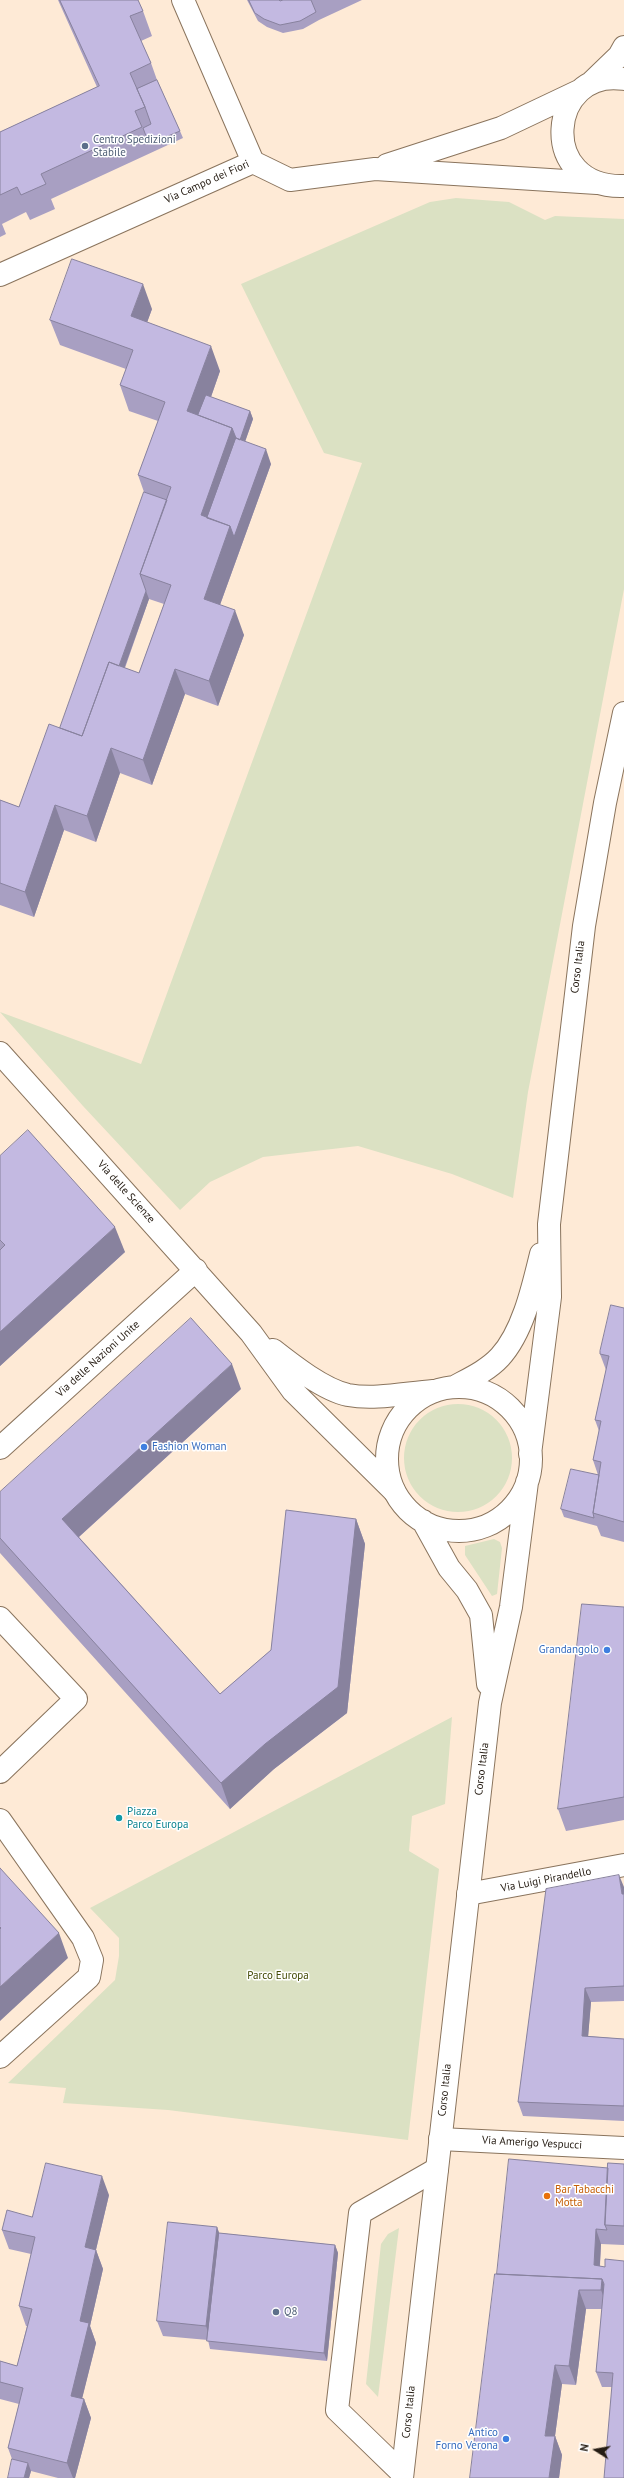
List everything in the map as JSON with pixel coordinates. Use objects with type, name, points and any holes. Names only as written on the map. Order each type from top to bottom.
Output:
[{"type":"street","name":"Via Campo dei Fiori","points":[[0,275],[253,162],[183,0]]},
{"type":"street","points":[[614,186],[582,175],[571,164],[564,150],[561,134],[563,118],[569,104],[619,56],[624,47]]},
{"type":"street","points":[[253,162],[290,180],[374,169],[501,128],[603,79],[624,78]]},
{"type":"street","points":[[374,169],[614,186]]},
{"type":"street","name":"Corso Italia","points":[[549,1224],[584,926],[605,803],[624,713]]},
{"type":"street","name":"Via delle Scienze","points":[[0,1053],[251,1333]]},
{"type":"street","points":[[251,1333],[304,1374],[348,1395],[379,1396],[433,1391],[456,1386],[480,1373],[499,1358],[510,1344],[531,1294],[549,1224]]},
{"type":"street","points":[[490,1703],[511,1607],[550,1297],[549,1224]]},
{"type":"street","name":"Via delle Nazioni Unite","points":[[0,1448],[196,1270]]},
{"type":"street","points":[[251,1333],[293,1391],[394,1491],[406,1508],[423,1521],[443,1529],[464,1531],[484,1526],[502,1516],[517,1501],[527,1482]]},
{"type":"street","points":[[456,1386],[474,1388],[491,1394],[507,1405],[519,1419],[527,1435],[530,1454]]},
{"type":"street","points":[[394,1491],[388,1472],[387,1452],[392,1432],[406,1410],[416,1400],[433,1391]]},
{"type":"street","points":[[423,1521],[449,1568],[467,1590],[480,1615],[490,1703]]},
{"type":"street","points":[[0,1618],[76,1700],[0,1772]]},
{"type":"street","name":"Corso Italia","points":[[402,2476],[490,1703]]},
{"type":"street","points":[[0,1820],[83,1938],[92,1960],[89,1977],[0,2057]]},
{"type":"street","name":"Via Luigi Pirandello","points":[[468,1894],[624,1865]]},
{"type":"street","name":"Via Amerigo Vespucci","points":[[440,2139],[624,2148]]},
{"type":"street","points":[[402,2476],[337,2410],[360,2213],[437,2169]]},
{"type":"green space","points":[[456,198],[509,202],[545,220],[555,216],[624,219],[624,589],[528,1092],[513,1198],[452,1174],[358,1146],[263,1157],[210,1182],[180,1210],[83,1106],[0,1012],[141,1064],[362,463],[324,453],[241,284],[430,202]]},
{"type":"green space","points":[[458,1404],[479,1408],[496,1420],[508,1437],[512,1458],[508,1479],[496,1496],[479,1508],[458,1512],[437,1508],[420,1496],[408,1479],[404,1458],[408,1437],[420,1420],[437,1408]]},
{"type":"green space","points":[[494,1539],[500,1542],[502,1548],[497,1594],[492,1596],[465,1555],[465,1546]]},
{"type":"green space","name":"Parco Europa","points":[[452,1717],[445,1804],[412,1816],[409,1851],[439,1869],[408,2140],[168,2110],[63,2103],[66,2088],[8,2083],[115,1980],[119,1956],[119,1938],[90,1908]]},
{"type":"green space","points":[[399,2228],[378,2397],[366,2384],[381,2244],[388,2234]]},
{"type":"building","points":[[60,0],[138,0],[143,11],[130,16],[151,63],[130,73],[145,107],[135,111],[142,127],[41,174],[46,184],[21,195],[17,187],[0,195],[0,132],[99,86]]},
{"type":"building","points":[[249,0],[311,0],[316,12],[300,21],[280,25],[264,19],[255,13]]},
{"type":"building","points":[[157,80],[180,131],[149,144],[143,128],[151,124],[137,89]]},
{"type":"building","points":[[72,259],[143,284],[131,316],[211,346],[187,411],[232,428],[201,515],[230,526],[204,599],[235,610],[209,681],[175,669],[143,760],[111,748],[87,816],[55,805],[25,892],[0,883],[0,800],[19,807],[49,724],[82,736],[109,662],[139,673],[171,585],[140,574],[171,487],[138,475],[165,402],[120,385],[133,350],[50,320]]},
{"type":"building","points":[[206,395],[250,411],[240,440],[236,438],[232,428],[198,415]]},
{"type":"building","points":[[236,438],[266,449],[234,537],[230,526],[207,518]]},
{"type":"building","points":[[144,492],[167,500],[140,574],[146,591],[119,666],[109,662],[82,736],[60,728]]},
{"type":"building","points":[[28,1130],[115,1227],[0,1332],[0,1250],[5,1245],[0,1240],[0,1156]]},
{"type":"building","points":[[611,1305],[624,1308],[624,1522],[593,1513],[601,1462],[593,1460],[601,1421],[595,1420],[609,1356],[600,1354],[600,1351]]},
{"type":"building","points":[[191,1318],[232,1364],[62,1519],[220,1694],[271,1650],[286,1510],[356,1519],[338,1687],[265,1744],[221,1783],[0,1538],[0,1492]]},
{"type":"building","points":[[571,1469],[599,1475],[593,1513],[594,1518],[561,1509]]},
{"type":"building","points":[[582,1604],[624,1607],[624,1797],[558,1809]]},
{"type":"building","points":[[0,1868],[59,1933],[0,1987],[1,1928]]},
{"type":"building","points":[[619,1875],[622,1894],[624,1894],[624,1986],[585,1988],[582,2036],[624,2039],[624,2106],[518,2102],[546,1889]]},
{"type":"building","points":[[509,2159],[608,2168],[605,2225],[607,2230],[596,2229],[594,2265],[605,2267],[605,2259],[624,2261],[624,2478],[604,2478],[613,2373],[596,2372],[604,2284],[602,2279],[497,2274]]},
{"type":"building","points":[[46,2163],[102,2176],[85,2247],[96,2250],[80,2321],[89,2323],[71,2396],[84,2399],[67,2463],[8,2448],[23,2388],[0,2382],[0,2361],[17,2366],[32,2309],[19,2306],[35,2237],[2,2230],[7,2210],[32,2217]]},
{"type":"building","points":[[608,2163],[624,2164],[624,2226],[605,2225]]},
{"type":"building","points":[[168,2222],[217,2227],[206,2326],[157,2321]]},
{"type":"building","points":[[219,2233],[335,2245],[324,2353],[207,2341]]},
{"type":"building","points":[[495,2274],[602,2279],[601,2290],[579,2290],[569,2366],[555,2365],[545,2436],[555,2436],[549,2478],[470,2478]]},
{"type":"building","points":[[12,2459],[28,2463],[24,2478],[8,2478]]},
{"type":"place","name":"Centro Spedizioni Stabile","points":[[85,146]]},
{"type":"place","name":"Fashion Woman","points":[[144,1447]]},
{"type":"place","name":"Grandangolo","points":[[607,1650]]},
{"type":"place","name":"Piazza Parco Europa","points":[[119,1818]]},
{"type":"place","name":"Bar Tabacchi Motta","points":[[547,2196]]},
{"type":"place","name":"Q8","points":[[276,2312]]},
{"type":"place","name":"Antico Forno Verona","points":[[506,2439]]}]
